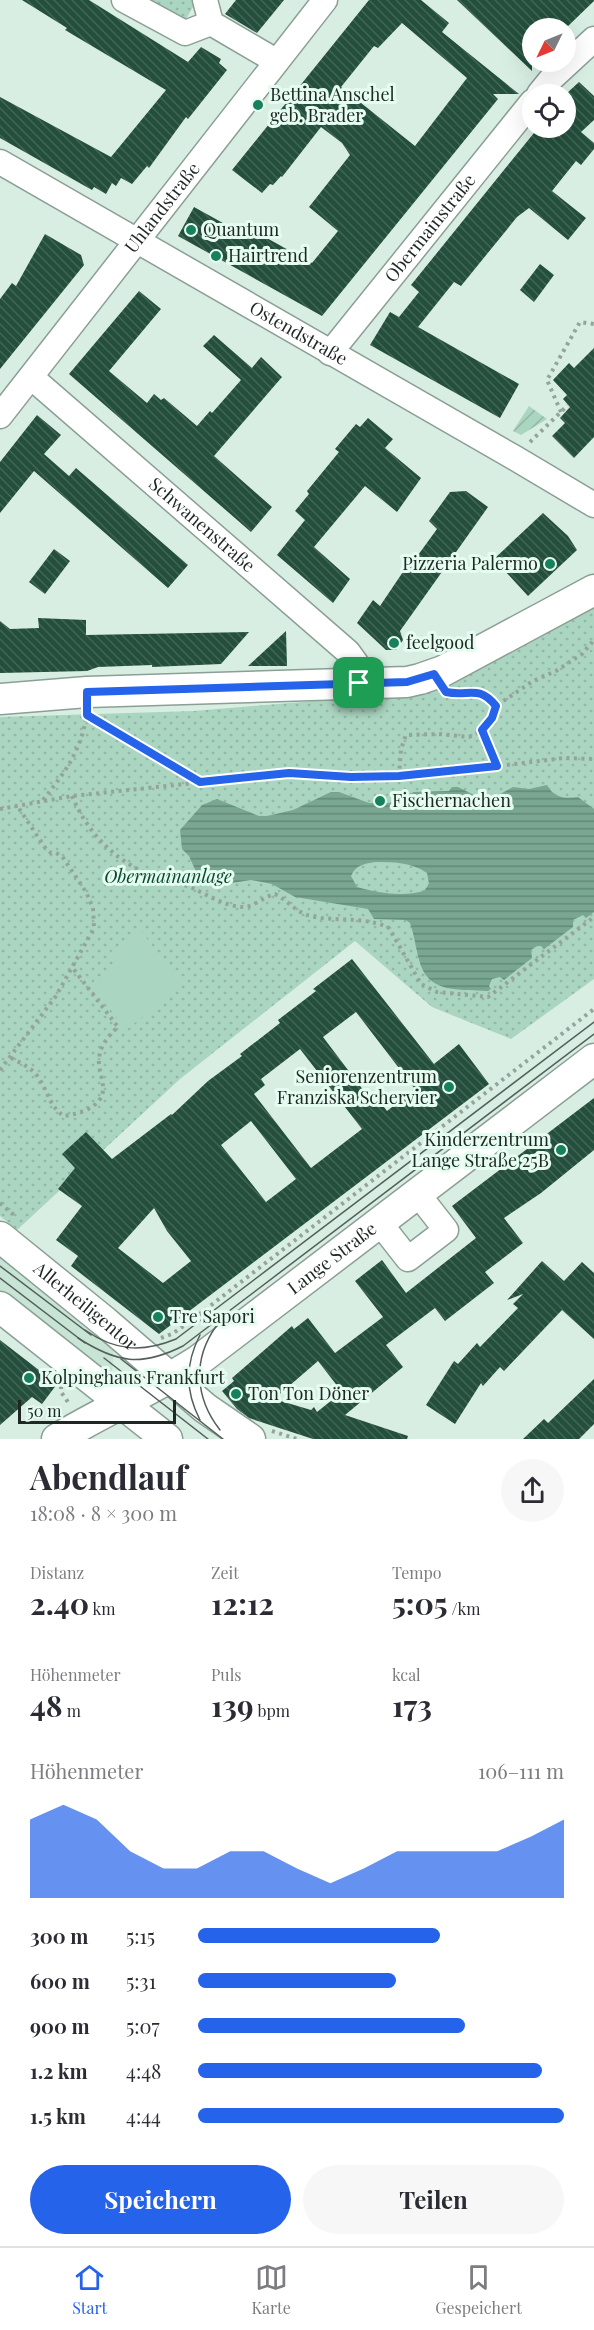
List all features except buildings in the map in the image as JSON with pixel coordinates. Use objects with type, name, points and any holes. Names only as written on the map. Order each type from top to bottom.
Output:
[{"type":"main road","points":[[0,699],[87,704],[359,683],[407,682],[434,674],[594,590]]},
{"type":"main road","name":"Lange Straße","points":[[57,1439],[169,1378],[217,1346],[594,1059]]},
{"type":"main road","name":"Allerheiligentor","points":[[0,1237],[105,1322],[208,1411],[250,1439]]},
{"type":"main road","points":[[0,1307],[167,1439]]},
{"type":"street","points":[[124,0],[184,33],[208,11],[276,61]]},
{"type":"street","name":"Uhlandstraße","points":[[0,416],[326,0]]},
{"type":"street","points":[[547,84],[587,46]]},
{"type":"street","name":"Obermainstraße","points":[[330,353],[522,114]]},
{"type":"street","name":"Ostendstraße","points":[[0,162],[515,458],[594,506]]},
{"type":"street","name":"Schwanenstraße","points":[[31,377],[348,652],[356,663],[359,683]]},
{"type":"street","points":[[379,1222],[408,1259],[446,1230],[417,1193]]},
{"type":"path","points":[[561,412],[548,380],[580,322],[594,324]]},
{"type":"path","points":[[515,458],[568,405]]},
{"type":"path","points":[[399,776],[401,749],[406,735],[439,734],[470,737],[482,730],[492,718],[496,706],[533,681],[556,671],[582,654],[594,640]]},
{"type":"path","points":[[434,674],[446,692],[454,694],[477,692],[488,696],[496,706]]},
{"type":"path","points":[[42,801],[77,753],[83,738],[87,704],[200,782]]},
{"type":"path","points":[[482,730],[497,766]]},
{"type":"path","points":[[0,809],[72,796],[289,773],[351,777],[399,776],[564,758],[594,759]]},
{"type":"path","points":[[72,796],[89,830],[108,849],[128,864],[152,876],[188,886],[228,904],[243,907],[252,905],[264,896],[275,894],[298,912],[312,916],[376,923],[389,928],[421,984],[437,992],[488,998],[594,917]]},
{"type":"path","points":[[0,1070],[56,996],[94,927],[93,908],[86,892],[62,856],[56,853],[51,854],[46,849],[18,807]]},
{"type":"path","points":[[11,1058],[30,1068],[38,1077],[53,1109],[63,1116],[80,1114],[102,1096],[99,1058],[103,1045],[118,1027],[72,967]]},
{"type":"path","points":[[161,1338],[188,1323],[594,1009]]},
{"type":"shaded area","points":[[547,785],[556,795],[564,798],[578,797],[594,809],[594,912],[586,918],[583,915],[573,920],[573,927],[544,949],[537,946],[531,950],[532,958],[504,980],[500,977],[492,979],[489,986],[491,989],[488,991],[458,990],[440,986],[432,981],[421,966],[410,923],[406,920],[374,919],[368,909],[295,897],[272,884],[251,880],[213,886],[197,874],[189,856],[182,849],[180,830],[202,805],[217,799],[259,816],[267,816],[293,810],[331,792],[339,792],[369,803],[389,803],[414,792],[449,791],[452,787],[458,787],[480,798],[491,799],[513,787],[529,789]],"holes":[[[402,863],[421,869],[427,873],[429,884],[424,891],[407,894],[357,887],[351,876],[355,869],[363,864]]]},
{"type":"shaded area","points":[[0,1251],[114,1348],[112,1373],[100,1369],[0,1292]]},
{"type":"green space","points":[[147,0],[197,0],[185,21]]},
{"type":"green space","points":[[529,406],[547,419],[521,435],[513,431]]},
{"type":"green space","name":"Obermainanlage","points":[[594,601],[594,979],[511,1039],[432,1007],[355,941],[180,1079],[17,1230],[0,1216],[0,717],[194,711],[411,693]]},
{"type":"green space","points":[[140,930],[183,985],[126,1030],[91,984],[115,965],[107,955]]},
{"type":"tram line","points":[[85,1330],[107,1342],[129,1348],[152,1346],[176,1339],[594,1022]]},
{"type":"tram line","points":[[78,1338],[105,1353],[129,1359],[154,1357],[183,1346],[594,1034]]},
{"type":"tram line","points":[[0,1266],[91,1335]]},
{"type":"tram line","points":[[0,1278],[85,1343]]},
{"type":"tram line","points":[[217,1325],[203,1351],[200,1378],[205,1405],[220,1430]]},
{"type":"tram line","points":[[200,1335],[189,1367],[189,1388],[200,1420]]},
{"type":"tram line","points":[[104,1358],[208,1439]]},
{"type":"tram line","points":[[121,1359],[223,1439]]},
{"type":"place","name":"Bettina Anschel geb. Brader","points":[[258,105]]},
{"type":"place","name":"Quantum","points":[[191,230]]},
{"type":"place","name":"Hairtrend","points":[[216,256]]},
{"type":"place","name":"Pizzeria Palermo","points":[[550,564]]},
{"type":"place","name":"feelgood","points":[[394,643]]},
{"type":"place","name":"Fischernachen","points":[[380,801]]},
{"type":"place","name":"Seniorenzentrum Franziska Schervier","points":[[449,1087]]},
{"type":"place","name":"Kinderzentrum Lange Straße 25B","points":[[561,1150]]},
{"type":"place","name":"Tre Sapori","points":[[158,1317]]},
{"type":"place","name":"Kolpinghaus Frankfurt","points":[[29,1378]]},
{"type":"place","name":"Ton Ton Döner","points":[[236,1394]]},
{"type":"route","points":[[434,674],[446,692],[454,694],[477,692],[488,696],[496,706],[492,718],[482,730],[497,766],[399,776],[351,777],[289,773],[200,782],[87,715],[87,692],[359,683],[407,682],[434,674]]}]
